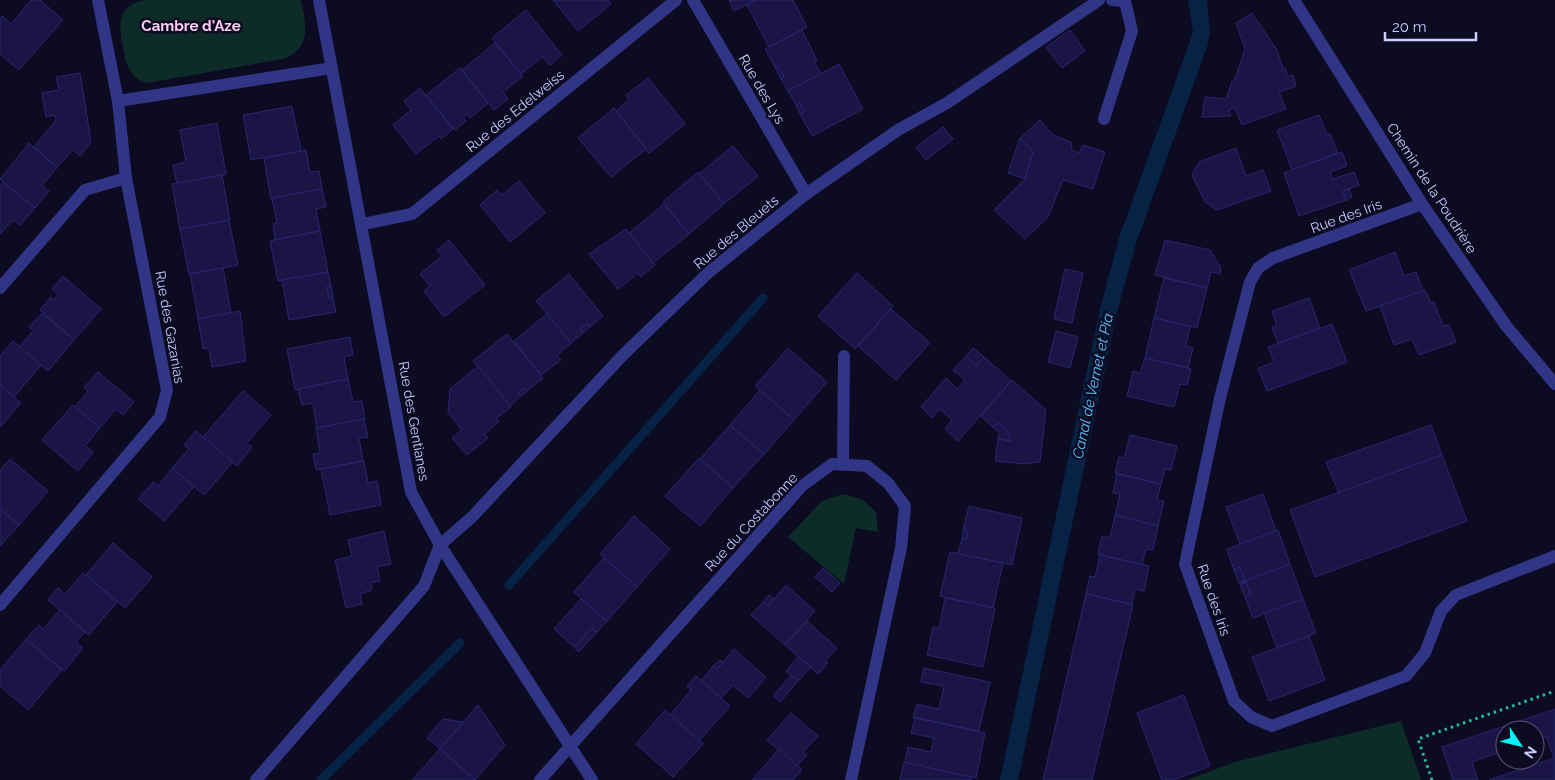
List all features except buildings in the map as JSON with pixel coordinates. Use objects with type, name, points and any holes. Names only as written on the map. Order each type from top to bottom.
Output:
[{"type":"street","name":"Rue des Gazanias","points":[[0,605],[160,417],[167,390],[126,178],[118,101],[98,0]]},
{"type":"street","name":"Rue des Gentianes","points":[[319,0],[411,492],[440,545],[592,780]]},
{"type":"street","name":"Rue des Edelweiss","points":[[362,224],[412,214],[676,0]]},
{"type":"street","name":"Rue des Lys","points":[[693,0],[806,194]]},
{"type":"street","name":"Rue des Bleuets","points":[[440,545],[472,517],[623,355],[702,279],[806,194],[898,130],[947,103],[1098,0]]},
{"type":"street","points":[[1104,119],[1132,31],[1125,1],[1112,0]]},
{"type":"street","name":"Chemin de la Poudrière","points":[[1294,0],[1422,204],[1508,327],[1555,384]]},
{"type":"street","points":[[118,101],[332,68]]},
{"type":"street","points":[[0,288],[84,190],[126,178]]},
{"type":"street","name":"Rue des Iris","points":[[1422,204],[1273,258],[1258,268],[1250,282],[1220,398],[1185,564],[1234,701],[1250,717],[1272,726],[1406,676],[1425,653],[1441,611],[1456,595],[1555,556]]},
{"type":"street","points":[[843,464],[844,356]]},
{"type":"street","name":"Rue du Costabonne","points":[[540,780],[802,486],[832,464],[843,464],[867,466],[888,483],[905,506],[901,548],[851,780]]},
{"type":"street","points":[[256,780],[424,586],[440,545]]},
{"type":"path","points":[[1432,780],[1418,739],[1555,692]]},
{"type":"green space","points":[[146,0],[301,0],[305,35],[299,49],[283,59],[147,83],[135,77],[128,68],[120,27],[126,9],[137,2]]},
{"type":"green space","points":[[843,494],[863,500],[876,512],[878,532],[856,528],[844,584],[788,537],[822,501]]},
{"type":"green space","points":[[1401,721],[1421,780],[1187,780],[1235,762]]},
{"type":"water","name":"Canal de Vernet et Pia","points":[[1188,0],[1207,0],[1210,33],[1207,47],[1136,243],[1117,312],[1018,780],[1000,780],[1100,309],[1119,238],[1193,32]]},
{"type":"waterway","points":[[509,585],[763,298]]},
{"type":"waterway","points":[[321,780],[460,643]]},
{"type":"district","name":"Cambre d'Aze","points":[[191,26]]}]
